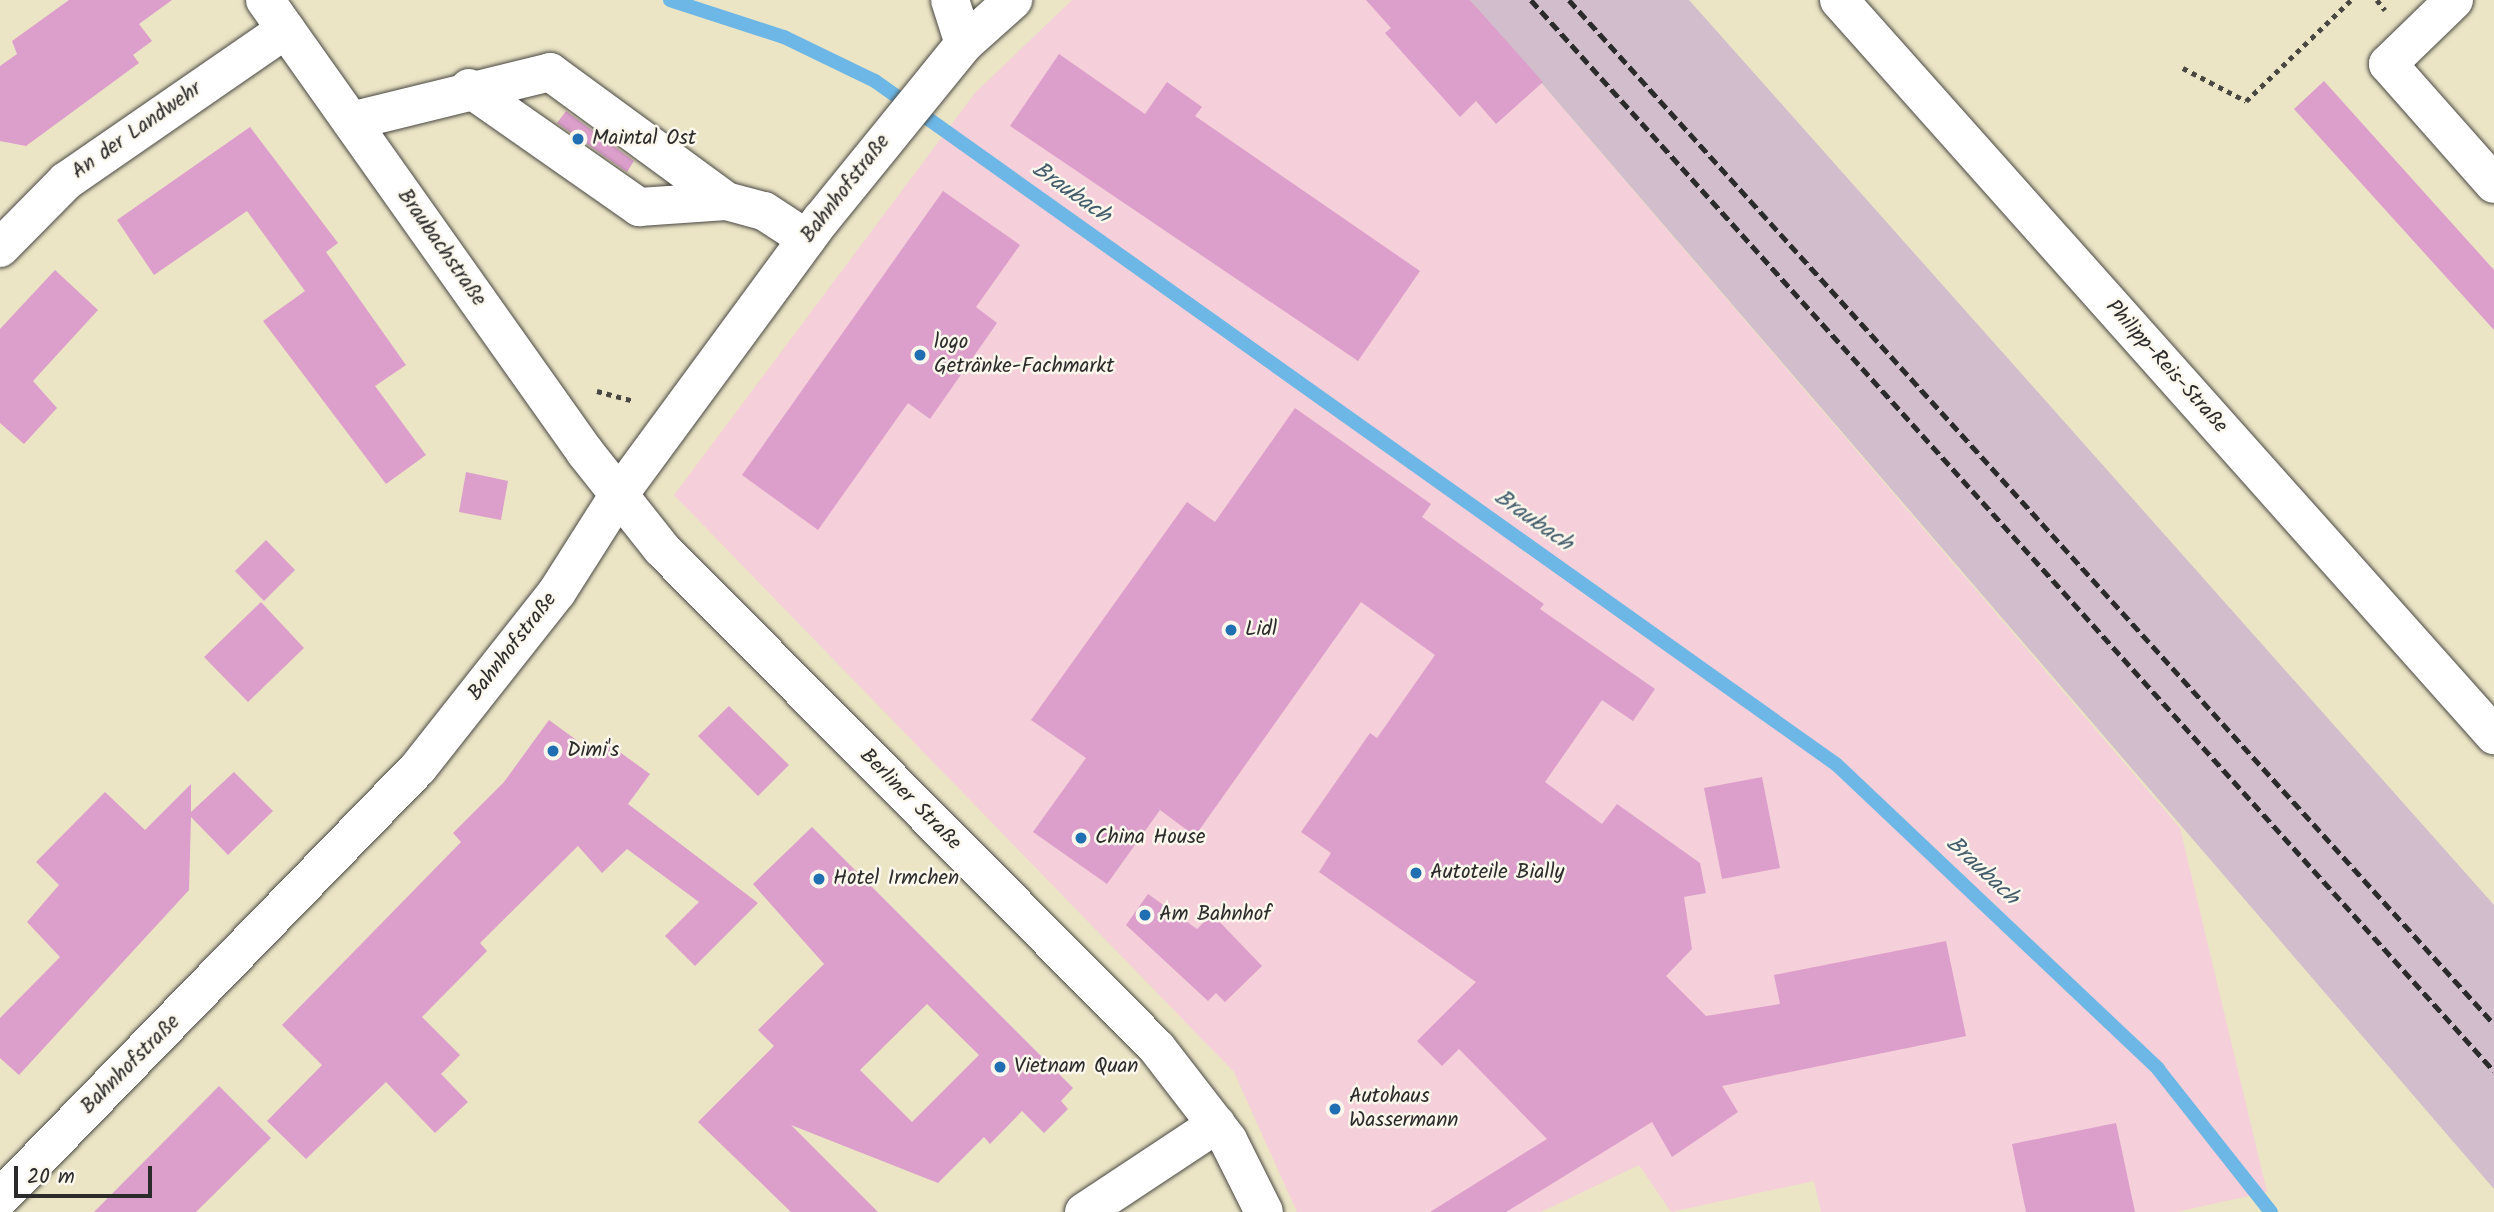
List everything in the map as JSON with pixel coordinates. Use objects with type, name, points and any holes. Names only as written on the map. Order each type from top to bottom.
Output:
[{"type":"street","points":[[950,0],[964,44]]},
{"type":"street","name":"Bahnhofstraße","points":[[0,1198],[375,818],[557,592],[618,496],[807,239],[925,89],[964,44],[1013,0]]},
{"type":"street","name":"Philipp-Reis-Straße","points":[[1839,0],[2494,735]]},
{"type":"street","points":[[2454,0],[2388,64],[2494,184]]},
{"type":"street","name":"Braubachstraße","points":[[275,14],[618,496]]},
{"type":"street","name":"An der Landwehr","points":[[0,248],[66,181],[275,14]]},
{"type":"street","points":[[351,121],[469,88],[550,72],[726,201]]},
{"type":"street","points":[[469,88],[639,207],[726,201],[764,211],[807,239]]},
{"type":"street","name":"Berliner Straße","points":[[618,496],[678,567],[1157,1048],[1217,1124],[1264,1212]]},
{"type":"street","points":[[1084,1212],[1217,1124]]},
{"type":"path","points":[[2183,68],[2246,101],[2351,0]]},
{"type":"path","points":[[589,387],[619,402],[642,401]]},
{"type":"shaded area","points":[[1072,0],[1470,0],[2180,828],[2267,1192],[2176,1212],[1821,1212],[1814,1181],[1671,1212],[1639,1165],[1541,1212],[1297,1212],[1234,1072],[674,495],[975,93]]},
{"type":"shaded area","points":[[1470,0],[1689,0],[2494,905],[2494,1189]]},
{"type":"building","points":[[69,0],[172,0],[139,24],[152,41],[133,55],[139,63],[26,146],[0,141],[0,66],[17,54],[12,41]]},
{"type":"building","points":[[1366,0],[1470,0],[1543,82],[1496,124],[1476,101],[1460,117],[1385,33],[1391,28]]},
{"type":"building","points":[[1059,54],[1145,114],[1167,82],[1202,107],[1195,116],[1420,271],[1358,361],[1010,126]]},
{"type":"building","points":[[2324,81],[2494,270],[2494,330],[2294,109]]},
{"type":"building","points":[[566,111],[634,161],[627,172],[557,123]]},
{"type":"building","points":[[250,127],[338,243],[326,252],[406,365],[375,386],[426,455],[386,484],[263,321],[305,291],[247,211],[154,275],[117,220]]},
{"type":"building","points":[[943,191],[1020,245],[976,307],[997,323],[930,419],[908,403],[818,530],[742,475]]},
{"type":"building","points":[[55,270],[98,310],[33,381],[57,408],[24,444],[0,423],[0,329]]},
{"type":"building","points":[[1295,408],[1431,504],[1422,517],[1544,604],[1540,609],[1655,689],[1633,721],[1602,700],[1545,782],[1602,824],[1617,804],[1700,863],[1706,893],[1684,897],[1692,949],[1666,976],[1706,1016],[1780,1004],[1774,975],[1946,941],[1966,1036],[1722,1086],[1738,1112],[1672,1157],[1652,1122],[1506,1212],[1430,1212],[1547,1139],[1459,1049],[1442,1066],[1417,1041],[1476,982],[1319,872],[1331,853],[1301,832],[1370,733],[1377,738],[1435,655],[1361,602],[1195,836],[1160,810],[1107,884],[1033,832],[1086,758],[1031,720],[1187,502],[1215,522]]},
{"type":"building","points":[[466,472],[508,481],[501,520],[459,512]]},
{"type":"building","points":[[266,540],[295,570],[264,601],[235,571]]},
{"type":"building","points":[[261,602],[304,648],[248,702],[204,657]]},
{"type":"building","points":[[729,706],[789,765],[758,796],[698,736]]},
{"type":"building","points":[[549,720],[601,758],[610,745],[650,774],[628,804],[758,903],[695,966],[665,936],[699,902],[627,849],[602,873],[578,846],[480,943],[487,951],[422,1017],[460,1055],[441,1074],[468,1102],[435,1133],[386,1082],[306,1159],[267,1121],[322,1065],[282,1025],[461,842],[453,833],[504,782]]},
{"type":"building","points":[[234,772],[273,811],[228,855],[191,817],[189,890],[19,1075],[0,1058],[0,1018],[60,957],[27,922],[59,885],[36,862],[105,792],[145,830],[191,784],[191,812]]},
{"type":"building","points":[[1762,777],[1780,868],[1722,879],[1704,788]]},
{"type":"building","points":[[812,827],[1073,1088],[1061,1101],[1068,1109],[1044,1133],[1022,1111],[990,1144],[984,1137],[938,1183],[791,1125],[878,1212],[791,1212],[698,1122],[774,1046],[758,1030],[824,964],[753,884]],"holes":[[[927,1004],[979,1055],[912,1122],[860,1070]]]},
{"type":"building","points":[[1148,894],[1197,929],[1212,914],[1262,966],[1225,1002],[1216,993],[1208,1001],[1126,925]]},
{"type":"building","points":[[219,1086],[271,1138],[196,1212],[94,1212]]},
{"type":"building","points":[[2116,1123],[2135,1212],[2026,1212],[2012,1144]]},
{"type":"waterway","name":"Braubach","points":[[670,0],[784,37],[875,81],[1837,765],[2158,1069],[2271,1212]]},
{"type":"railway","points":[[1531,0],[2494,1071]]},
{"type":"railway","points":[[1569,0],[2494,1024]]},
{"type":"place","name":"Maintal Ost","points":[[578,139]]},
{"type":"place","name":"logo Getränke-Fachmarkt","points":[[920,355]]},
{"type":"place","name":"Lidl","points":[[1231,630]]},
{"type":"place","name":"Dimi's","points":[[553,751]]},
{"type":"place","name":"China House","points":[[1081,838]]},
{"type":"place","name":"Autoteile Bially","points":[[1416,873]]},
{"type":"place","name":"Hotel Irmchen","points":[[819,879]]},
{"type":"place","name":"Am Bahnhof","points":[[1145,915]]},
{"type":"place","name":"Vietnam Quan","points":[[1000,1067]]},
{"type":"place","name":"Autohaus Wassermann","points":[[1335,1109]]}]
